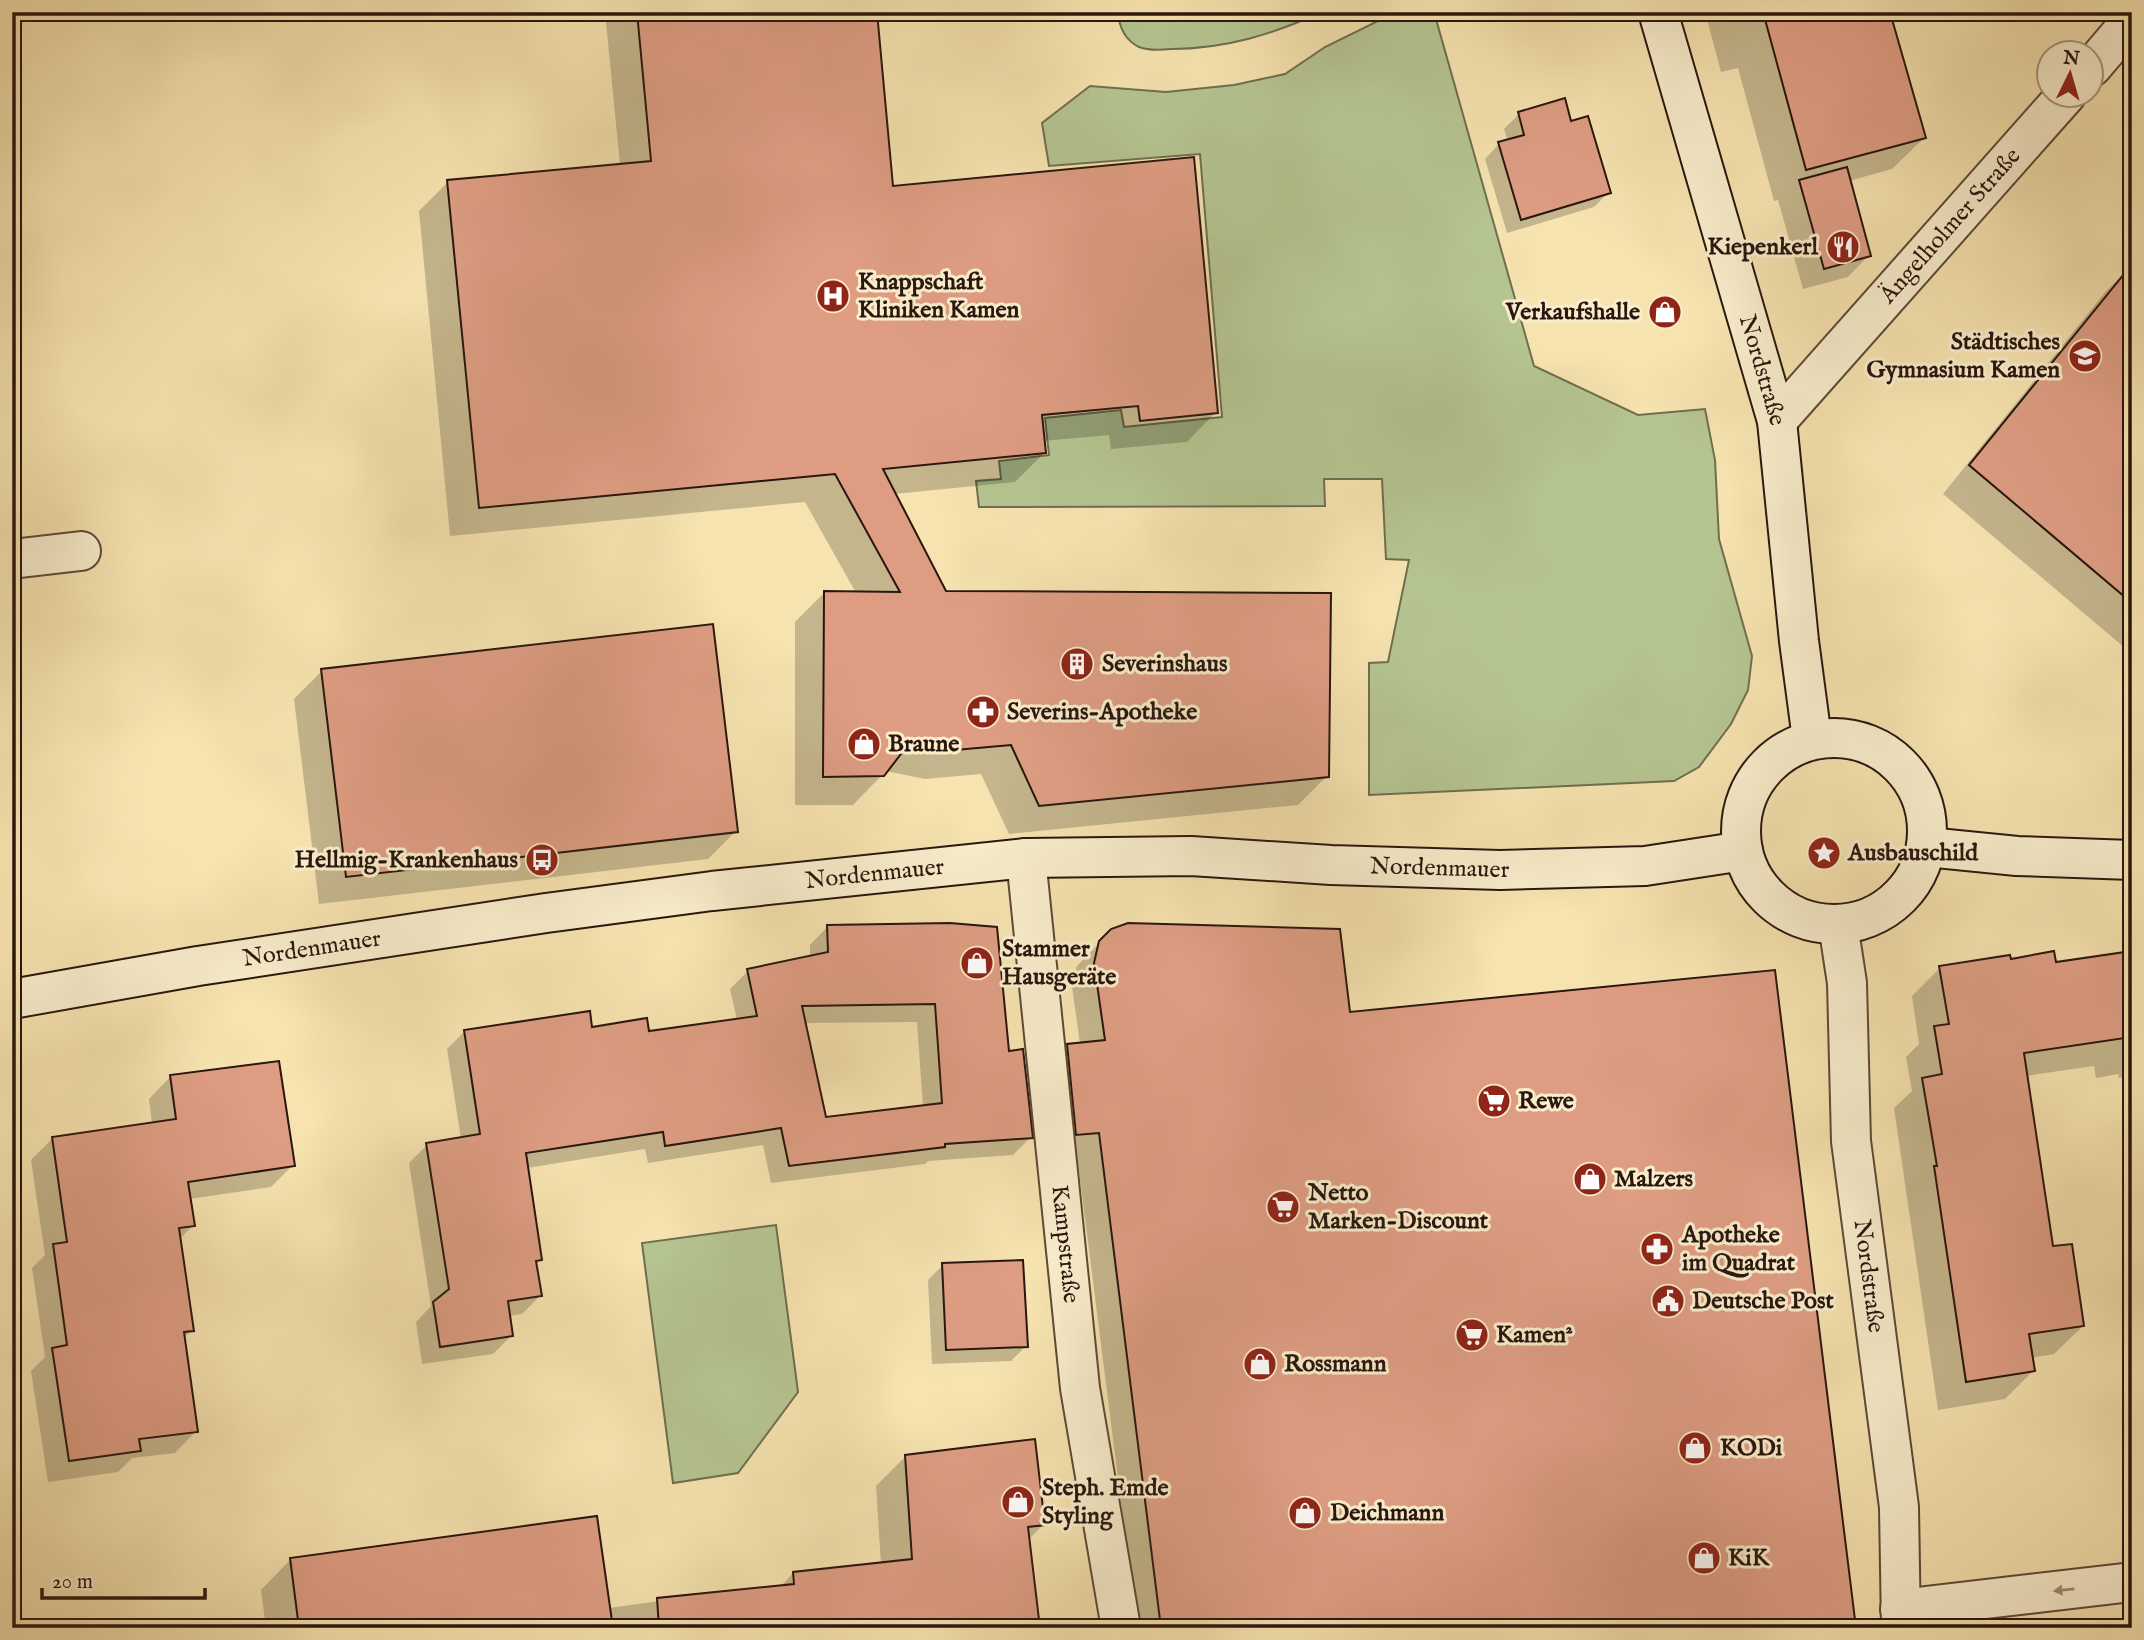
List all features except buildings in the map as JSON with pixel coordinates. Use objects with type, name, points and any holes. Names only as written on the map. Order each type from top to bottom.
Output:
[{"type":"street","name":"Nordstraße","points":[[1658,12],[1777,421],[1799,641],[1812,739]]},
{"type":"street","points":[[2106,50],[2132,20]]},
{"type":"street","name":"Ängelholmer Straße","points":[[1777,421],[2055,108]]},
{"type":"street","points":[[12,559],[81,551]]},
{"type":"street","points":[[1843,737],[1873,746],[1899,762],[1917,787],[1927,816],[1927,847],[1916,877],[1895,901],[1869,918],[1838,924],[1819,923],[1800,918],[1783,909],[1765,894],[1751,874],[1743,851],[1741,823],[1747,795],[1761,771],[1785,751],[1812,739],[1843,737]]},
{"type":"street","points":[[1927,847],[2017,856],[2132,860]]},
{"type":"street","name":"Nordenmauer","points":[[12,999],[198,966],[560,911],[712,891],[1026,858],[1191,856],[1331,865],[1500,870],[1645,866],[1743,851]]},
{"type":"street","name":"Kampstraße","points":[[1026,858],[1080,1388],[1121,1628]]},
{"type":"street","name":"Nordstraße","points":[[1838,924],[1847,983],[1852,1141],[1899,1507],[1900,1618]]},
{"type":"street","points":[[1900,1618],[2132,1582]]},
{"type":"green space","points":[[1118,12],[1322,12],[1249,39],[1211,46],[1155,50],[1139,47],[1126,37]]},
{"type":"green space","points":[[1396,12],[1434,12],[1534,366],[1638,415],[1705,409],[1715,460],[1719,539],[1752,656],[1748,690],[1731,724],[1699,767],[1674,781],[1369,795],[1369,663],[1388,662],[1409,560],[1386,559],[1382,479],[1324,479],[1325,506],[979,507],[976,481],[1001,479],[999,461],[1049,455],[1045,418],[1121,410],[1124,427],[1222,417],[1200,154],[1049,166],[1042,123],[1090,86],[1166,92],[1234,85],[1285,74],[1325,47]]},
{"type":"green space","points":[[776,1225],[798,1392],[738,1473],[673,1483],[642,1243]]},
{"type":"place","name":"Kiepenkerl","points":[[1843,247]]},
{"type":"place","name":"Knappschaft Kliniken Kamen","points":[[833,296]]},
{"type":"place","name":"Verkaufshalle","points":[[1665,312]]},
{"type":"place","name":"Städtisches Gymnasium Kamen","points":[[2085,356]]},
{"type":"place","name":"Severinshaus","points":[[1077,664]]},
{"type":"place","name":"Severins-Apotheke","points":[[983,712]]},
{"type":"place","name":"Braune","points":[[864,744]]},
{"type":"place","name":"Ausbauschild","points":[[1824,853]]},
{"type":"place","name":"Hellmig-Krankenhaus","points":[[542,860]]},
{"type":"place","name":"Stammer Hausgeräte","points":[[977,963]]},
{"type":"place","name":"Rewe","points":[[1494,1101]]},
{"type":"place","name":"Malzers","points":[[1590,1179]]},
{"type":"place","name":"Netto Marken-Discount","points":[[1283,1207]]},
{"type":"place","name":"Apotheke im Quadrat","points":[[1657,1249]]},
{"type":"place","name":"Deutsche Post","points":[[1668,1301]]},
{"type":"place","name":"Kamen²","points":[[1472,1335]]},
{"type":"place","name":"Rossmann","points":[[1260,1364]]},
{"type":"place","name":"KODi","points":[[1695,1448]]},
{"type":"place","name":"Steph. Emde Styling","points":[[1018,1502]]},
{"type":"place","name":"Deichmann","points":[[1305,1513]]},
{"type":"place","name":"KiK","points":[[1704,1558]]}]
